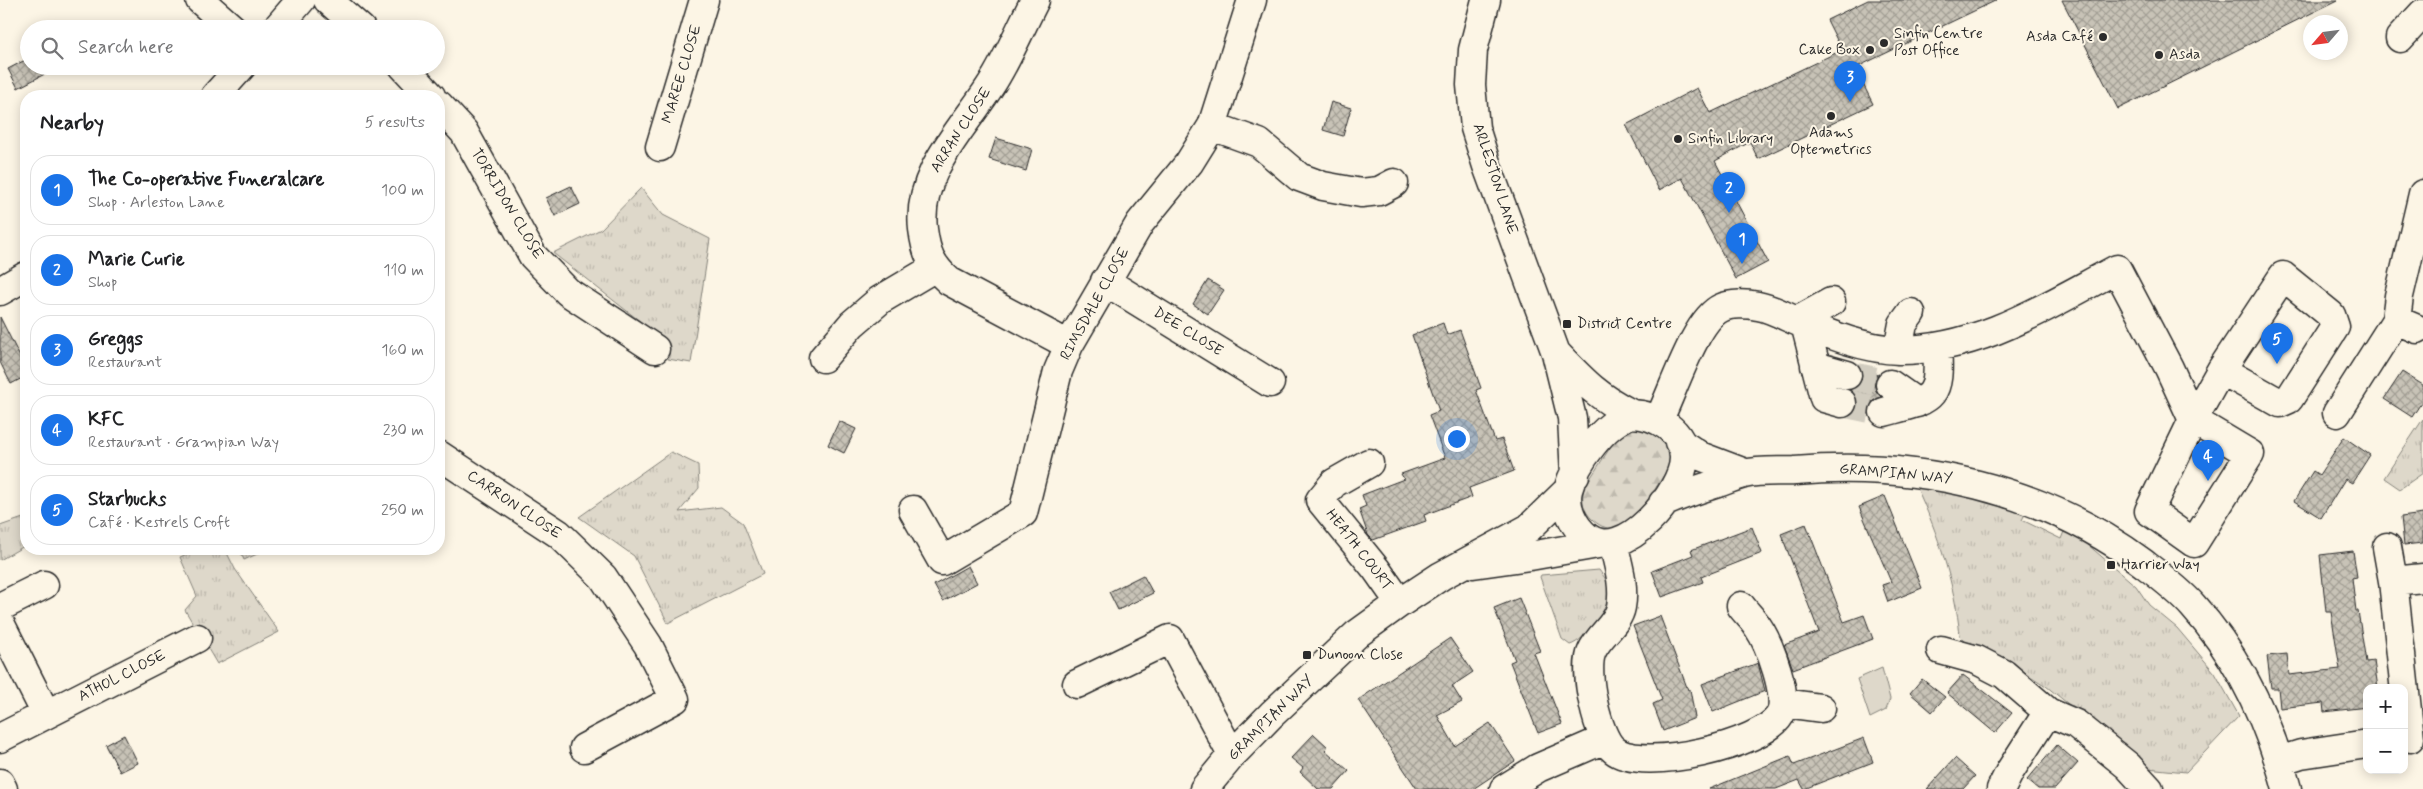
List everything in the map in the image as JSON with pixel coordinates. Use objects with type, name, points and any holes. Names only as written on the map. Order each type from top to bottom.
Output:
[{"type":"street","points":[[200,0],[223,20]]},
{"type":"street","points":[[284,20],[301,0]]},
{"type":"street","points":[[328,0],[351,20]]},
{"type":"street","name":"MAREE CLOSE","points":[[660,148],[704,0]]},
{"type":"street","name":"ARRAN CLOSE","points":[[934,268],[925,246],[921,212],[931,174],[997,75],[1035,0]]},
{"type":"street","name":"RIMSDALE CLOSE","points":[[913,510],[942,561],[1023,513],[1058,371],[1069,345],[1140,222],[1189,163],[1212,126],[1252,0]]},
{"type":"street","name":"ARLESTON LANE","points":[[1486,0],[1473,50],[1471,85],[1475,128],[1487,166],[1556,353],[1572,418],[1572,483]]},
{"type":"street","points":[[2400,38],[2423,14]]},
{"type":"street","points":[[220,90],[234,75]]},
{"type":"street","points":[[411,75],[425,90]]},
{"type":"street","name":"TORRIDON CLOSE","points":[[445,111],[464,132],[534,256],[568,292],[655,349]]},
{"type":"street","points":[[1212,126],[1259,143],[1299,177],[1323,186],[1361,193],[1379,190],[1394,183]]},
{"type":"street","points":[[2337,413],[2379,350],[2406,325],[2399,296],[2423,194]]},
{"type":"street","points":[[822,358],[852,324],[880,300],[934,268],[949,281],[1069,345]]},
{"type":"street","points":[[1659,419],[1697,334],[1706,320],[1721,308],[1740,304],[1760,306],[1849,340],[1898,350],[1937,347],[1954,345],[1997,331],[2117,269],[2169,368],[2193,420],[2221,370],[2283,276],[2331,315],[2334,327],[2289,399],[2280,403],[2221,370]]},
{"type":"street","points":[[0,292],[20,280]]},
{"type":"street","name":"DEE CLOSE","points":[[1105,281],[1270,383]]},
{"type":"street","points":[[1801,323],[1831,302]]},
{"type":"street","points":[[1898,350],[1903,324],[1911,313]]},
{"type":"street","points":[[1801,323],[1834,383]]},
{"type":"street","points":[[1887,398],[1917,403],[1928,397],[1937,386],[1939,372],[1937,347]]},
{"type":"street","name":"ARLESTON LANE","points":[[1556,353],[1586,384],[1605,400],[1632,414]]},
{"type":"street","points":[[1632,414],[1644,414],[1665,423],[1679,442],[1684,458],[1681,472],[1663,503],[1640,530],[1628,538],[1606,544],[1580,531],[1572,518],[1568,506],[1572,483],[1587,453],[1608,427],[1617,420],[1632,414]]},
{"type":"street","name":"GRAMPIAN WAY","points":[[1679,442],[1700,456],[1745,473]]},
{"type":"street","name":"CARRON CLOSE","points":[[445,459],[559,534],[603,576],[652,652],[675,699],[584,748]]},
{"type":"street","name":"HEATH COURT","points":[[1370,463],[1334,483],[1320,500],[1400,602]]},
{"type":"street","name":"GRAMPIAN WAY","points":[[1663,503],[1745,473],[1852,468],[1929,474],[1961,480],[2015,494],[2085,525],[2151,569],[2193,605],[2243,675],[2263,717],[2287,789]]},
{"type":"street","name":"GRAMPIAN WAY","points":[[1204,789],[1232,754],[1357,634],[1400,602],[1441,576],[1529,528],[1572,483]]},
{"type":"street","points":[[1606,544],[1622,589],[1620,609],[1612,623],[1597,640],[1588,661],[1588,673],[1605,739],[1614,750],[1632,758],[1685,757],[1730,744],[1770,727],[1780,716],[1784,703],[1780,680],[1758,627],[1740,606]]},
{"type":"street","name":"GRAMPIAN WAY","points":[[1464,565],[1606,544]]},
{"type":"street","points":[[2387,547],[2393,581],[2412,738]]},
{"type":"street","points":[[2393,581],[2423,578]]},
{"type":"street","points":[[0,606],[44,585]]},
{"type":"street","points":[[0,623],[46,714]]},
{"type":"street","points":[[1077,684],[1176,636],[1232,754]]},
{"type":"street","name":"ATHOL CLOSE","points":[[0,738],[197,638]]},
{"type":"street","points":[[1941,650],[1977,660],[1994,668],[2048,712],[2076,724],[2128,766],[2149,789]]},
{"type":"street","points":[[1784,703],[1821,708]]},
{"type":"street","points":[[2001,789],[2010,771],[2048,712]]},
{"type":"street","points":[[1504,789],[1538,768],[1605,739]]},
{"type":"street","points":[[2279,761],[2301,754],[2363,745]]},
{"type":"street","points":[[0,784],[3,789]]},
{"type":"green space","points":[[641,188],[663,215],[710,239],[691,363],[668,359],[664,340],[553,253],[601,229]]},
{"type":"green space","points":[[2423,419],[2423,473],[2400,489],[2384,478]]},
{"type":"green space","points":[[1641,426],[1655,432],[1666,441],[1671,452],[1668,469],[1637,514],[1627,523],[1616,528],[1605,527],[1593,520],[1585,509],[1583,501],[1584,488],[1622,431]]},
{"type":"green space","points":[[671,452],[698,465],[699,488],[679,512],[721,507],[743,523],[763,574],[668,623],[634,556],[579,517]]},
{"type":"green space","points":[[1916,486],[2004,503],[2026,512],[2022,520],[2061,539],[2065,529],[2073,532],[2136,586],[2149,605],[2177,628],[2215,673],[2239,716],[2186,772],[2147,768],[2046,686],[1995,654],[1967,643],[1960,636],[1950,578],[1938,540]]},
{"type":"green space","points":[[20,519],[20,548],[0,560],[0,526]]},
{"type":"green space","points":[[184,555],[228,555],[235,569],[279,632],[217,664],[185,610],[197,596],[180,557]]},
{"type":"green space","points":[[242,555],[255,555],[244,560]]},
{"type":"green space","points":[[1599,570],[1606,580],[1610,591],[1607,605],[1590,630],[1570,645],[1562,639],[1540,577],[1541,575]]},
{"type":"green space","points":[[1882,668],[1890,699],[1886,710],[1870,718],[1857,679]]},
{"type":"building","points":[[1868,0],[1997,0],[1855,68],[1873,104],[1758,159],[1750,142],[1715,161],[1768,262],[1736,279],[1682,178],[1659,190],[1626,125],[1697,88],[1710,113],[1842,50],[1827,20]]},
{"type":"building","name":"Asda","points":[[2062,0],[2338,0],[2308,15],[2303,15],[2303,17],[2118,109]]},
{"type":"building","points":[[20,63],[20,75],[43,75],[18,88],[8,69]]},
{"type":"building","points":[[1331,102],[1351,108],[1343,136],[1323,130]]},
{"type":"building","points":[[996,138],[1032,149],[1026,171],[989,159]]},
{"type":"building","points":[[571,186],[580,204],[555,216],[546,198]]},
{"type":"building","points":[[1208,280],[1224,290],[1208,314],[1193,304]]},
{"type":"building","points":[[0,317],[20,357],[20,379],[11,384],[0,362]]},
{"type":"building","points":[[1443,323],[1447,335],[1460,330],[1481,388],[1476,390],[1495,441],[1502,439],[1514,471],[1469,488],[1472,497],[1424,515],[1426,521],[1373,540],[1368,535],[1359,509],[1366,506],[1362,495],[1404,479],[1401,474],[1445,458],[1429,415],[1439,411],[1412,335]]},
{"type":"building","points":[[1862,371],[1878,375],[1874,383],[1876,391],[1881,397],[1873,401],[1869,414],[1855,411],[1857,400],[1850,390],[1858,386],[1862,379]]},
{"type":"building","points":[[2402,372],[2423,385],[2423,400],[2412,417],[2384,399]]},
{"type":"building","points":[[839,421],[856,429],[844,453],[828,445]]},
{"type":"building","points":[[2344,437],[2370,455],[2352,483],[2345,479],[2321,518],[2294,501],[2313,471],[2319,475]]},
{"type":"building","points":[[1885,496],[1922,588],[1888,602],[1882,585],[1891,582],[1859,507]]},
{"type":"building","points":[[2423,514],[2423,543],[2404,545],[2401,517]]},
{"type":"building","points":[[1806,524],[1844,622],[1864,615],[1873,639],[1793,669],[1784,645],[1819,632],[1781,534]]},
{"type":"building","points":[[1752,527],[1762,553],[1701,577],[1703,582],[1662,597],[1652,571],[1693,555],[1691,550]]},
{"type":"building","points":[[2353,551],[2357,577],[2352,578],[2356,611],[2358,611],[2366,662],[2374,661],[2377,684],[2363,684],[2363,707],[2324,712],[2323,703],[2280,708],[2278,688],[2271,688],[2267,656],[2287,654],[2289,675],[2340,669],[2331,612],[2326,612],[2320,555]]},
{"type":"building","points":[[968,566],[977,583],[943,601],[934,585]]},
{"type":"building","points":[[1143,575],[1153,593],[1118,610],[1109,592]]},
{"type":"building","points":[[1519,598],[1540,651],[1534,653],[1562,724],[1538,733],[1510,662],[1515,660],[1494,608]]},
{"type":"building","points":[[1660,616],[1688,690],[1690,689],[1695,718],[1663,731],[1653,704],[1662,700],[1633,626]]},
{"type":"building","points":[[1450,638],[1473,672],[1452,686],[1462,702],[1437,715],[1455,746],[1490,723],[1515,761],[1473,789],[1417,789],[1358,700]]},
{"type":"building","points":[[1758,663],[1765,691],[1713,712],[1702,684]]},
{"type":"building","points":[[1963,675],[2012,713],[1995,733],[1947,693]]},
{"type":"building","points":[[1922,679],[1945,697],[1932,712],[1910,693]]},
{"type":"building","points":[[1314,734],[1328,747],[1325,750],[1349,771],[1333,789],[1318,789],[1300,772],[1303,768],[1291,758]]},
{"type":"building","points":[[124,735],[138,763],[120,772],[106,745]]},
{"type":"building","points":[[1864,738],[1873,762],[1804,789],[1799,780],[1776,789],[1709,789],[1790,756],[1794,765]]},
{"type":"building","points":[[2057,745],[2078,763],[2055,789],[2038,789],[2027,780]]},
{"type":"building","points":[[1955,758],[1975,776],[1963,789],[1927,789]]},
{"type":"tunnel","points":[[1847,375],[1890,384]]},
{"type":"tunnel","points":[[1842,403],[1884,412]]},
{"type":"place","name":"Asda Café","points":[[2103,37]]},
{"type":"place","name":"Sinfin Centre Post Office","points":[[1884,43]]},
{"type":"place","name":"Cake Box","points":[[1870,50]]},
{"type":"place","name":"Asda","points":[[2159,55]]},
{"type":"place","name":"Greggs","points":[[1850,102]]},
{"type":"place","name":"Adams Optemetrics","points":[[1831,116]]},
{"type":"place","name":"Sinfin Library","points":[[1678,139]]},
{"type":"place","name":"Marie Curie","points":[[1729,213]]},
{"type":"place","name":"The Co-operative Funeralcare","points":[[1742,264]]},
{"type":"place","name":"District Centre","points":[[1567,324]]},
{"type":"place","name":"Starbucks","points":[[2277,364]]},
{"type":"place","name":"KFC","points":[[2208,481]]},
{"type":"place","name":"Harrier Way","points":[[2111,565]]},
{"type":"place","name":"Dunoon Close","points":[[1307,655]]}]
